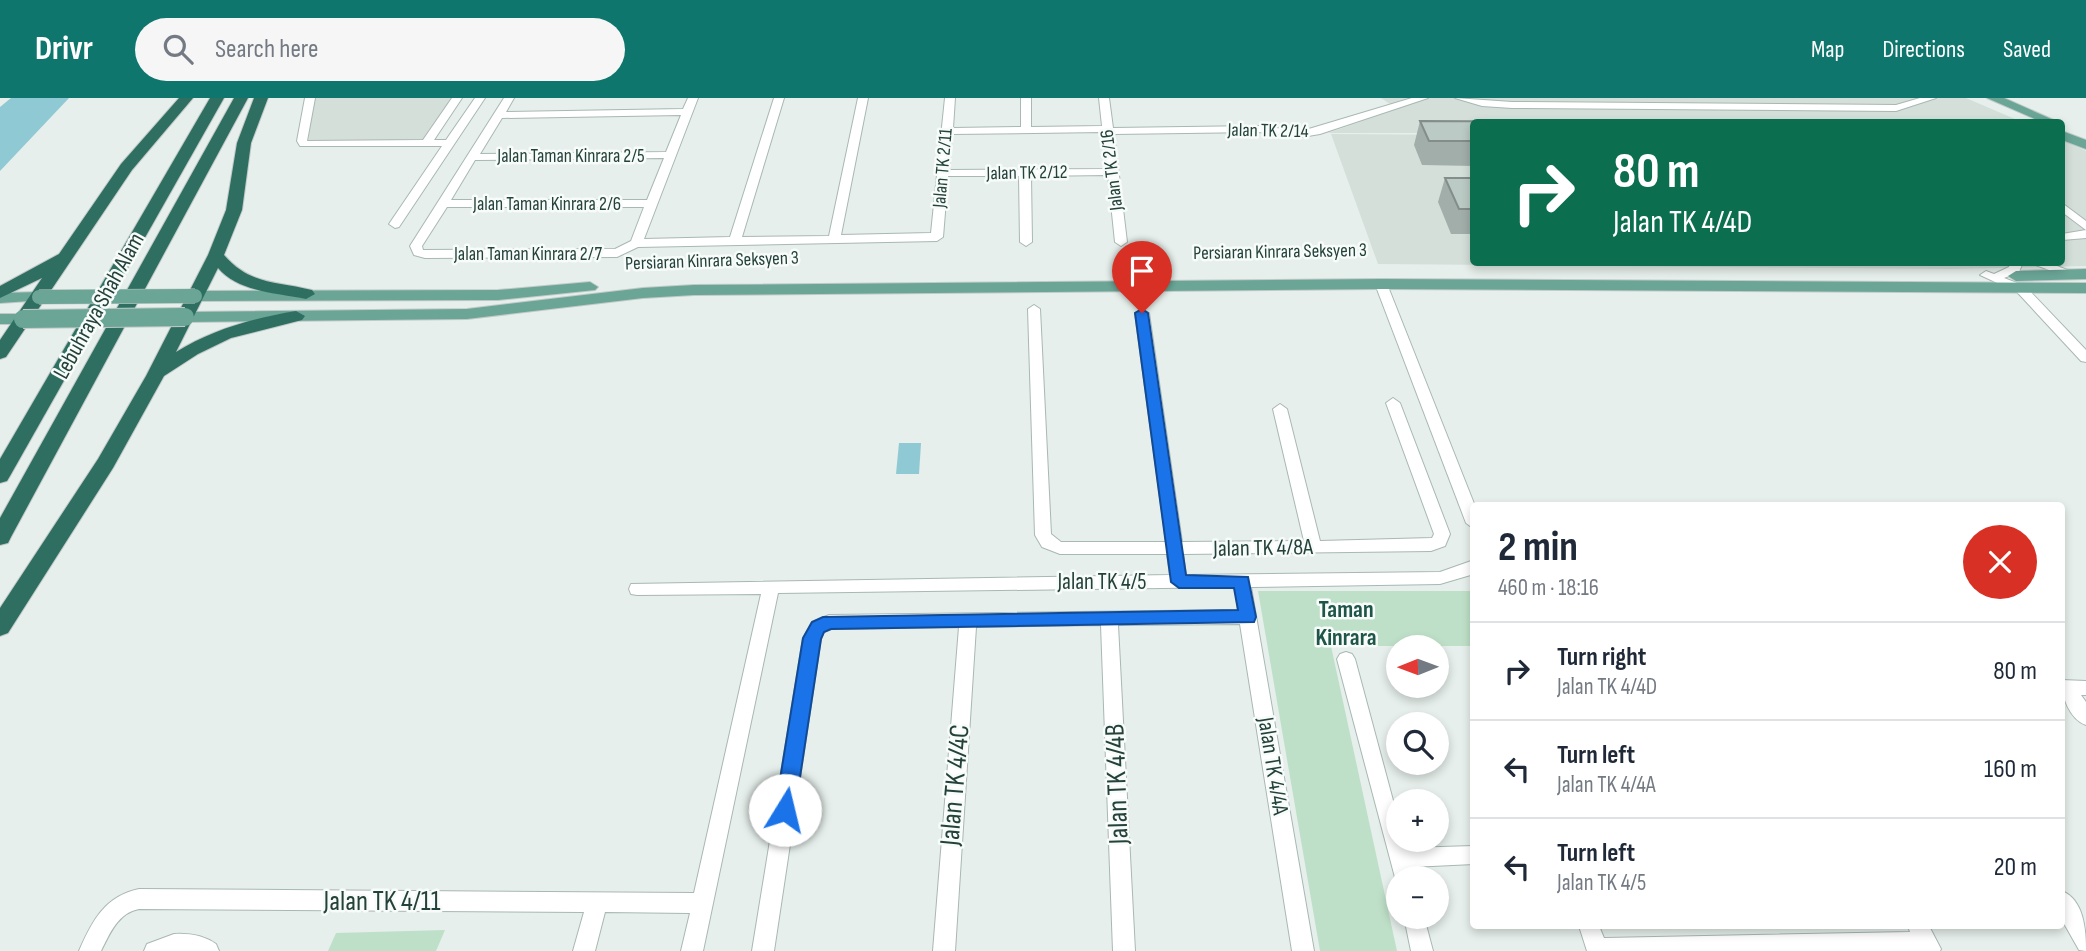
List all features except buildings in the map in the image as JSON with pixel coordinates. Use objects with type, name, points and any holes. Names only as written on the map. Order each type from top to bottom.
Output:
[{"type":"highway","points":[[0,353],[126,167],[186,98]]},
{"type":"highway","name":"Lebuhraya Shah Alam","points":[[0,476],[217,98]]},
{"type":"highway","name":"Lebuhraya Shah Alam","points":[[0,537],[240,98]]},
{"type":"highway","points":[[0,627],[106,463],[155,376],[216,255],[234,210],[244,143],[261,98]]},
{"type":"highway","points":[[0,295],[33,277],[67,252]]},
{"type":"highway","points":[[216,255],[232,274],[256,284],[306,294]]},
{"type":"highway","points":[[155,376],[192,349],[228,332],[258,322],[296,316]]},
{"type":"main road","points":[[1976,98],[2026,119]]},
{"type":"main road","points":[[1993,98],[2045,119]]},
{"type":"main road","points":[[2065,128],[2086,137]]},
{"type":"main road","points":[[2065,136],[2086,145]]},
{"type":"main road","points":[[1276,273],[1352,276],[1381,284],[1391,276],[1448,273]]},
{"type":"main road","name":"Persiaran Kinrara Seksyen 3","points":[[0,295],[498,295],[701,280],[1276,273],[1993,275],[2027,276],[2086,288]]},
{"type":"main road","name":"Persiaran Kinrara Seksyen 3","points":[[0,319],[467,314],[643,293],[694,290],[2080,274]]},
{"type":"street","points":[[310,98],[302,141],[304,144],[449,143]]},
{"type":"street","points":[[426,144],[457,98]]},
{"type":"street","points":[[395,224],[480,98]]},
{"type":"street","points":[[442,203],[509,98]]},
{"type":"street","points":[[636,243],[693,98]]},
{"type":"street","points":[[735,241],[779,98]]},
{"type":"street","points":[[834,239],[863,98]]},
{"type":"street","name":"Jalan TK 2/11","points":[[937,237],[950,98]]},
{"type":"street","points":[[1026,98],[1026,130]]},
{"type":"street","name":"Jalan TK 2/16","points":[[1104,98],[1121,242]]},
{"type":"street","points":[[1373,98],[1390,109]]},
{"type":"street","name":"Jalan TK 2/14","points":[[947,131],[1268,130],[1302,134],[1423,98]]},
{"type":"street","points":[[1460,98],[1512,105],[1896,108],[1931,98]]},
{"type":"street","points":[[499,115],[688,112]]},
{"type":"street","name":"Jalan Taman Kinrara 2/5","points":[[472,157],[671,155]]},
{"type":"street","name":"Jalan TK 2/12","points":[[943,173],[1112,172]]},
{"type":"street","points":[[1025,173],[1026,242]]},
{"type":"street","name":"Jalan Taman Kinrara 2/7","points":[[442,203],[416,246],[418,252],[617,253],[636,243],[937,237]]},
{"type":"street","name":"Jalan Taman Kinrara 2/6","points":[[442,203],[652,204]]},
{"type":"street","points":[[2065,209],[2086,227]]},
{"type":"street","points":[[2065,237],[2086,234]]},
{"type":"street","points":[[1993,275],[2015,269],[2016,266]]},
{"type":"street","points":[[2027,276],[2086,358]]},
{"type":"street","points":[[1381,284],[1470,513]]},
{"type":"street","name":"Jalan TK 4/8A","points":[[1034,309],[1043,535],[1048,543],[1060,548],[1313,547],[1420,545],[1439,542],[1442,534],[1393,403]]},
{"type":"street","points":[[1142,313],[1179,582]]},
{"type":"street","points":[[1280,409],[1313,547]]},
{"type":"street","name":"Jalan TK 4/5","points":[[637,589],[1440,578],[1470,568]]},
{"type":"street","name":"Jalan TK 4/4A","points":[[1242,582],[1303,951]]},
{"type":"street","points":[[692,951],[771,587]]},
{"type":"street","points":[[763,951],[812,638],[818,627],[829,622],[1248,617]]},
{"type":"street","name":"Jalan TK 4/4B","points":[[1109,618],[1124,951]]},
{"type":"street","name":"Jalan TK 4/4C","points":[[944,951],[968,619]]},
{"type":"street","points":[[1346,659],[1401,866]]},
{"type":"street","points":[[2065,687],[2086,688]]},
{"type":"street","points":[[2065,688],[2086,717]]},
{"type":"street","points":[[1399,858],[1470,855]]},
{"type":"street","name":"Jalan TK 4/11","points":[[90,951],[108,915],[126,900],[702,903]]},
{"type":"street","points":[[584,951],[597,902]]},
{"type":"street","points":[[2065,906],[2086,943]]},
{"type":"street","points":[[1417,929],[1422,951]]},
{"type":"street","points":[[1590,929],[1598,950],[1925,940]]},
{"type":"street","points":[[155,951],[170,944],[203,946],[208,951]]},
{"type":"shaded area","points":[[314,98],[452,98],[424,142],[308,142]]},
{"type":"shaded area","points":[[1381,98],[1966,98],[2015,119],[1470,119],[1470,133],[1328,133],[1397,109]]},
{"type":"shaded area","points":[[1331,134],[1470,135],[1470,265],[1378,264]]},
{"type":"shaded area","points":[[2065,141],[2086,151],[2086,266],[1951,269],[1607,266],[2065,266]]},
{"type":"green space","points":[[1258,591],[1470,591],[1470,646],[1449,646],[1449,635],[1386,635],[1386,646],[1331,646],[1386,900],[1386,929],[1392,929],[1397,951],[1320,951]]},
{"type":"green space","points":[[445,930],[436,951],[328,951],[336,933]]},
{"type":"water","points":[[11,98],[69,98],[0,171],[0,107]]},
{"type":"water","points":[[899,443],[921,443],[919,474],[896,474]]},
{"type":"district","name":"Taman Kinrara","points":[[1346,623]]},
{"type":"route","points":[[785,810],[812,638],[818,627],[829,622],[1248,617],[1242,582],[1179,582],[1142,313]]}]
